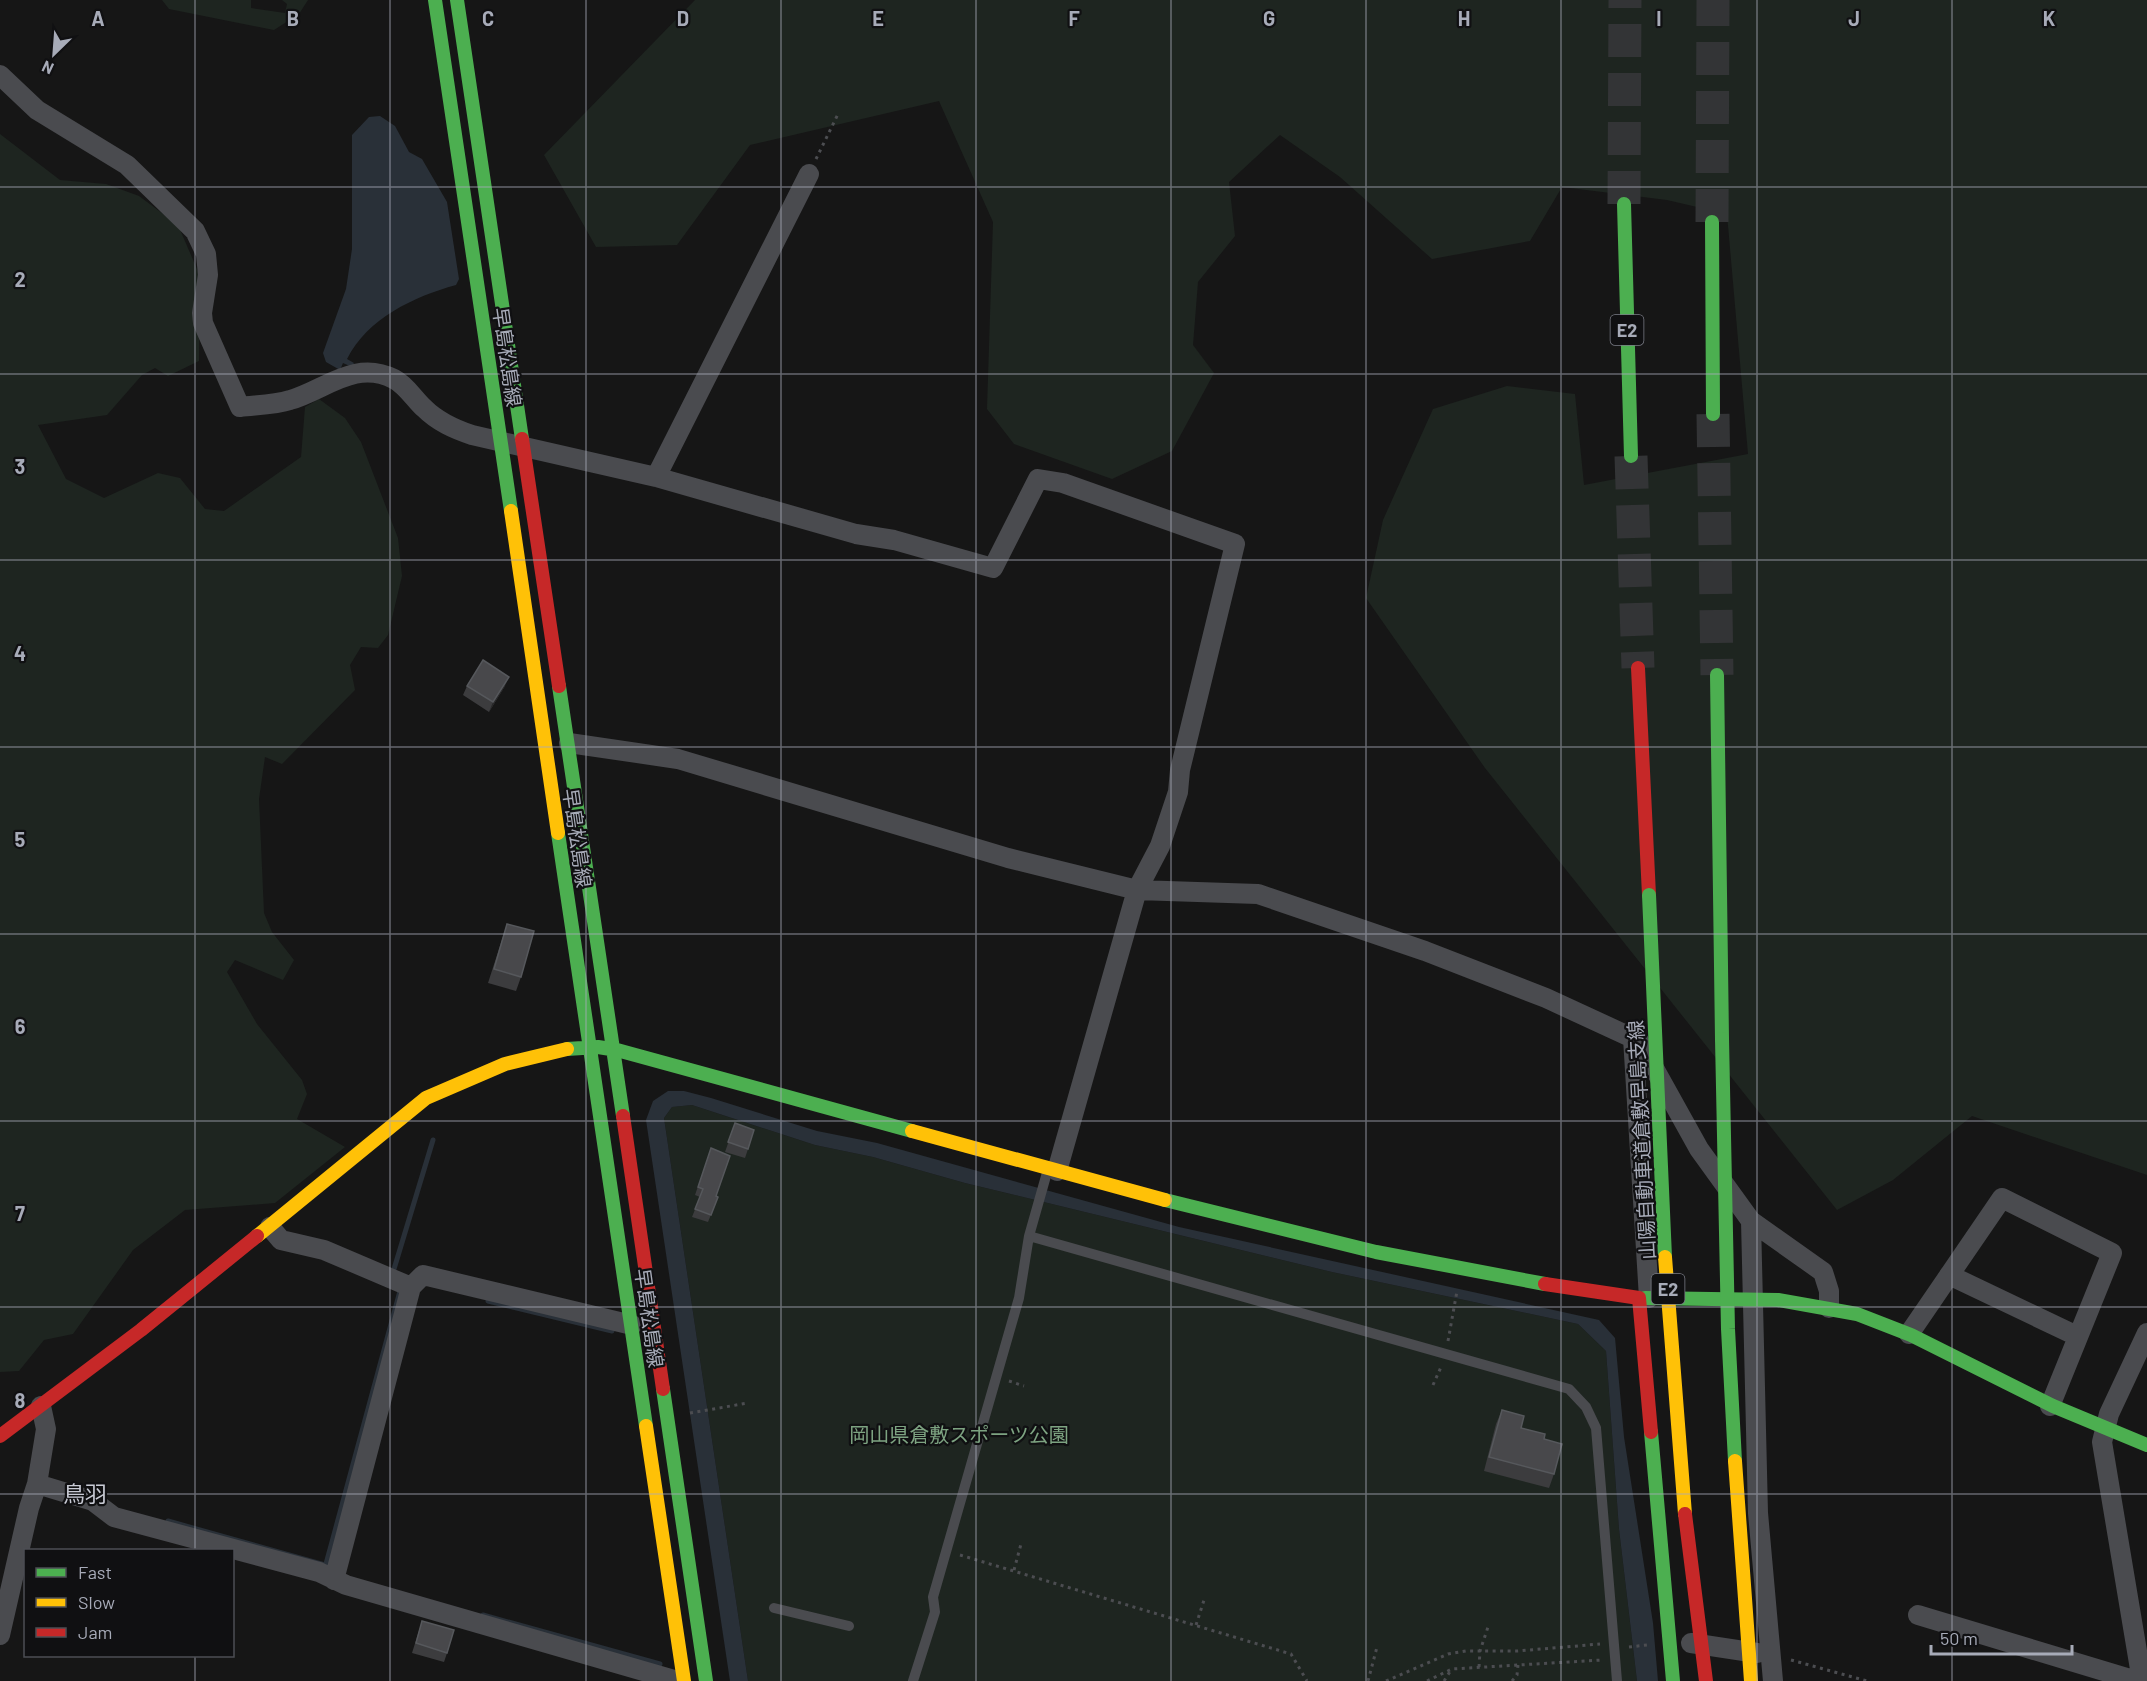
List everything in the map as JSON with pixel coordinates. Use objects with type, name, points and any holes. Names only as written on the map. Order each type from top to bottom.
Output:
[{"type":"main road","name":"早島松島線","points":[[435,0],[684,1681]]},
{"type":"main road","name":"早島松島線","points":[[457,0],[522,445],[615,1051],[706,1681]]},
{"type":"main road","name":"E2","points":[[1624,204],[1631,456]]},
{"type":"main road","points":[[1712,222],[1713,414]]},
{"type":"main road","name":"山陽自動車道倉敷早島支線","points":[[1638,668],[1658,1122],[1671,1332],[1686,1507],[1706,1681]]},
{"type":"main road","points":[[1717,675],[1729,1352],[1737,1503],[1751,1681]]},
{"type":"main road","points":[[0,1436],[141,1330],[426,1098],[477,1074],[532,1056],[552,1050],[590,1047],[615,1051],[1053,1170],[1372,1252],[1450,1269],[1644,1298],[1752,1297],[1829,1308],[1859,1315],[1909,1334],[2050,1406],[2147,1445]]},
{"type":"main road","points":[[1644,1298],[1663,1643],[1673,1681]]},
{"type":"street","points":[[0,75],[37,110],[127,165],[195,231],[206,254],[208,275],[202,313],[204,323],[240,407],[290,400],[337,377],[367,373],[382,375],[396,380],[426,410],[449,427],[472,435],[500,439],[656,477],[856,534],[894,540],[993,568],[1038,479],[1064,483],[1235,544],[1180,770],[1178,792],[1160,846],[1137,890],[1053,1170]]},
{"type":"street","points":[[656,477],[809,174]]},
{"type":"street","points":[[568,743],[678,759],[1008,858],[1137,890],[1258,894],[1447,960],[1546,998],[1633,1038],[1648,1053],[1699,1149],[1751,1221],[1823,1272],[1829,1291],[1829,1308]]},
{"type":"street","points":[[1633,1038],[1644,1298]]},
{"type":"street","points":[[1909,1334],[2002,1198],[2112,1252],[2050,1406]]},
{"type":"street","points":[[1751,1221],[1758,1513],[1777,1657],[1773,1681]]},
{"type":"street","points":[[270,1227],[281,1240],[324,1250],[410,1283]]},
{"type":"street","points":[[336,1573],[410,1283],[423,1275],[632,1325]]},
{"type":"street","points":[[1949,1275],[2077,1336]]},
{"type":"street","points":[[2142,1681],[2102,1454],[2104,1429],[2147,1333]]},
{"type":"street","points":[[0,1635],[29,1508],[37,1484],[46,1429],[41,1406]]},
{"type":"street","points":[[37,1484],[93,1501],[114,1517],[233,1549]]},
{"type":"street","points":[[234,1549],[319,1572],[336,1573],[678,1681]]},
{"type":"street","points":[[1918,1615],[2137,1681]]},
{"type":"street","points":[[1663,1643],[1681,1641],[1777,1657]]},
{"type":"lane","points":[[913,1681],[934,1612],[933,1597],[1019,1298],[1029,1236],[1042,1188],[1053,1170]]},
{"type":"lane","points":[[1029,1236],[1569,1389],[1586,1407],[1596,1428],[1617,1681]]},
{"type":"lane","points":[[774,1608],[849,1626]]},
{"type":"path","points":[[809,174],[839,112]]},
{"type":"path","points":[[691,1413],[748,1403]]},
{"type":"path","points":[[1014,1569],[1022,1544]]},
{"type":"path","points":[[946,1551],[1014,1569],[1291,1654],[1307,1681]]},
{"type":"path","points":[[1196,1624],[1204,1597]]},
{"type":"path","points":[[1479,1667],[1480,1651],[1488,1627]]},
{"type":"path","points":[[1630,1647],[1663,1643]]},
{"type":"path","points":[[1386,1681],[1448,1654],[1602,1644],[1613,1648],[1604,1660],[1452,1669],[1427,1681]]},
{"type":"path","points":[[1368,1681],[1377,1647]]},
{"type":"path","points":[[1777,1657],[1867,1681]]},
{"type":"path","points":[[1512,1681],[1517,1675],[1518,1665]]},
{"type":"path","points":[[1444,1681],[1452,1669]]},
{"type":"green space","points":[[162,0],[251,0],[251,8],[285,13],[287,4],[282,0],[308,0],[299,14],[274,30],[169,9]]},
{"type":"green space","points":[[695,0],[2147,0],[2147,1175],[1972,1116],[1893,1180],[1837,1210],[1485,768],[1366,598],[1383,520],[1433,409],[1507,386],[1575,394],[1584,485],[1748,454],[1727,214],[1667,200],[1562,187],[1530,241],[1432,259],[1340,177],[1280,135],[1229,182],[1235,236],[1198,282],[1193,345],[1214,373],[1172,451],[1112,479],[1014,444],[987,409],[993,222],[939,101],[750,145],[677,245],[596,247],[544,155]]},
{"type":"green space","points":[[0,134],[60,180],[106,184],[139,196],[178,225],[200,276],[199,361],[168,376],[155,368],[142,375],[107,415],[38,425],[66,479],[104,498],[158,473],[180,478],[205,509],[224,511],[301,457],[305,407],[319,399],[345,418],[361,442],[398,538],[402,576],[388,635],[378,648],[361,647],[350,665],[355,690],[282,764],[265,757],[259,799],[264,913],[272,932],[294,960],[283,980],[235,960],[227,972],[257,1024],[302,1080],[307,1094],[297,1119],[345,1147],[275,1203],[185,1210],[133,1250],[73,1334],[44,1340],[19,1371],[0,1372]]},
{"type":"green space","name":"岡山県倉敷スポーツ公園","points":[[692,1105],[815,1145],[873,1157],[965,1183],[1332,1272],[1578,1324],[1606,1351],[1619,1529],[1637,1681],[748,1681],[664,1118],[672,1107]]},
{"type":"shaded area","points":[[380,116],[395,126],[409,152],[422,159],[447,202],[459,279],[456,285],[408,303],[379,321],[356,345],[347,359],[354,363],[352,367],[343,363],[340,370],[326,362],[323,353],[346,289],[352,249],[352,135],[369,117]]},
{"type":"shaded area","points":[[668,1091],[684,1091],[711,1098],[817,1131],[877,1143],[1179,1227],[1599,1320],[1615,1338],[1624,1437],[1653,1623],[1658,1681],[1637,1681],[1619,1529],[1606,1351],[1578,1324],[1332,1272],[965,1183],[873,1157],[815,1145],[692,1105],[672,1107],[664,1118],[748,1681],[730,1681],[646,1120],[653,1101]]},
{"type":"building","points":[[483,660],[509,677],[493,702],[467,686]]},
{"type":"building","points":[[507,924],[534,931],[521,977],[494,969]]},
{"type":"building","points":[[735,1123],[754,1130],[748,1149],[728,1142]]},
{"type":"building","points":[[711,1148],[730,1156],[711,1215],[695,1209],[703,1189],[698,1187]]},
{"type":"building","points":[[1502,1410],[1524,1416],[1521,1428],[1545,1434],[1544,1439],[1562,1444],[1554,1474],[1489,1457]]},
{"type":"building","points":[[422,1621],[454,1630],[447,1653],[416,1643]]},
{"type":"waterway","points":[[394,1269],[433,1140]]},
{"type":"waterway","points":[[326,1564],[400,1291]]},
{"type":"waterway","points":[[488,1301],[612,1331]]},
{"type":"waterway","points":[[168,1521],[332,1567]]},
{"type":"waterway","points":[[483,1615],[660,1664]]},
{"type":"tunnel","points":[[1624,204],[1625,0]]},
{"type":"tunnel","points":[[1712,222],[1713,0]]},
{"type":"tunnel","points":[[1713,414],[1717,675]]},
{"type":"tunnel","points":[[1631,456],[1638,668]]},
{"type":"traffic: fast","points":[[435,0],[511,511]]},
{"type":"traffic: fast","points":[[457,0],[522,439]]},
{"type":"traffic: fast","points":[[1624,204],[1631,456]]},
{"type":"traffic: fast","points":[[1712,222],[1713,414]]},
{"type":"traffic: fast","points":[[1717,675],[1722,1039]]},
{"type":"traffic: fast","points":[[559,686],[623,1116]]},
{"type":"traffic: fast","points":[[558,833],[646,1426]]},
{"type":"traffic: fast","points":[[1649,895],[1665,1257]]},
{"type":"traffic: fast","points":[[1722,1039],[1728,1329],[1735,1461]]},
{"type":"traffic: fast","points":[[567,1049],[598,1047],[617,1050],[912,1131]]},
{"type":"traffic: fast","points":[[1165,1200],[1376,1252],[1545,1284]]},
{"type":"traffic: fast","points":[[1645,1298],[1778,1300],[1857,1314],[1911,1335],[2053,1406],[2147,1445]]},
{"type":"traffic: fast","points":[[663,1389],[706,1681]]},
{"type":"traffic: fast","points":[[1651,1432],[1673,1681]]},
{"type":"traffic: slow","points":[[511,511],[558,833]]},
{"type":"traffic: slow","points":[[257,1236],[426,1098],[505,1064],[567,1049]]},
{"type":"traffic: slow","points":[[912,1131],[1165,1200]]},
{"type":"traffic: slow","points":[[1665,1257],[1685,1514]]},
{"type":"traffic: slow","points":[[646,1426],[684,1681]]},
{"type":"traffic: slow","points":[[1735,1461],[1751,1681]]},
{"type":"traffic: jam","points":[[522,439],[559,686]]},
{"type":"traffic: jam","points":[[1638,668],[1649,895]]},
{"type":"traffic: jam","points":[[623,1116],[663,1389]]},
{"type":"traffic: jam","points":[[0,1436],[141,1330],[257,1236]]},
{"type":"traffic: jam","points":[[1545,1284],[1639,1298],[1651,1432]]},
{"type":"traffic: jam","points":[[1685,1514],[1706,1681]]},
{"type":"district","name":"鳥羽","points":[[85,1493]]}]
